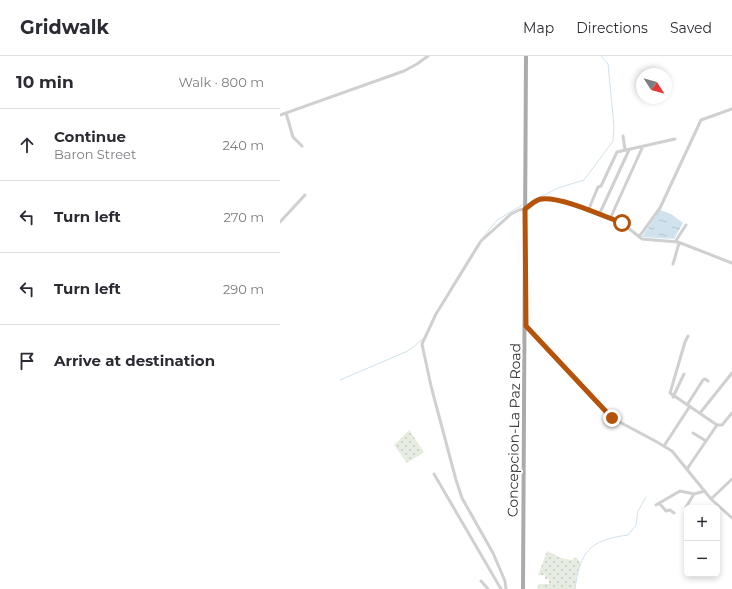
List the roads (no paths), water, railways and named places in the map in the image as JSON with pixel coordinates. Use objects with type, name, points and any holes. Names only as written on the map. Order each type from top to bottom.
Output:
[{"type":"main road","name":"Concepcion-La Paz Road","points":[[523,589],[526,326],[526,56]]},
{"type":"street","points":[[280,115],[404,71],[428,56]]},
{"type":"street","points":[[640,237],[660,208],[701,120],[732,109]]},
{"type":"street","points":[[286,113],[293,137],[302,146]]},
{"type":"street","points":[[599,215],[627,150],[623,136]]},
{"type":"street","points":[[588,211],[598,187],[601,186],[616,152],[675,139]]},
{"type":"street","points":[[610,219],[643,146]]},
{"type":"street","points":[[280,222],[305,195]]},
{"type":"street","points":[[506,589],[505,581],[493,553],[462,498],[431,386],[422,344],[436,314],[481,241],[511,214],[525,209],[536,201],[546,199],[564,202],[610,219],[626,226],[644,240],[677,242],[732,263]]},
{"type":"street","points":[[673,264],[677,242],[686,225]]},
{"type":"street","points":[[526,326],[612,418],[664,446],[687,469],[711,499],[732,518]]},
{"type":"street","points":[[688,336],[684,342],[670,394],[716,425],[722,425],[732,413]]},
{"type":"street","points":[[700,413],[732,373]]},
{"type":"street","points":[[673,397],[684,374]]},
{"type":"street","points":[[664,446],[704,379],[708,381]]},
{"type":"street","points":[[687,469],[716,425]]},
{"type":"street","points":[[693,433],[706,441]]},
{"type":"street","points":[[434,474],[501,589]]},
{"type":"street","points":[[711,499],[732,479]]},
{"type":"street","points":[[674,513],[670,510],[666,510],[658,504],[680,491],[694,494],[705,491]]},
{"type":"street","points":[[687,505],[694,494]]},
{"type":"street","points":[[481,581],[488,589]]},
{"type":"water","points":[[660,210],[671,214],[683,223],[674,239],[642,237]]},
{"type":"waterway","points":[[530,202],[558,188],[584,180],[613,141],[614,126],[608,64],[601,56]]},
{"type":"waterway","points":[[481,240],[497,220],[522,205]]},
{"type":"waterway","points":[[450,289],[479,242]]},
{"type":"waterway","points":[[340,380],[408,351],[423,339]]},
{"type":"waterway","points":[[575,589],[580,565],[589,550],[604,540],[628,535],[636,525],[638,511],[646,497]]}]
